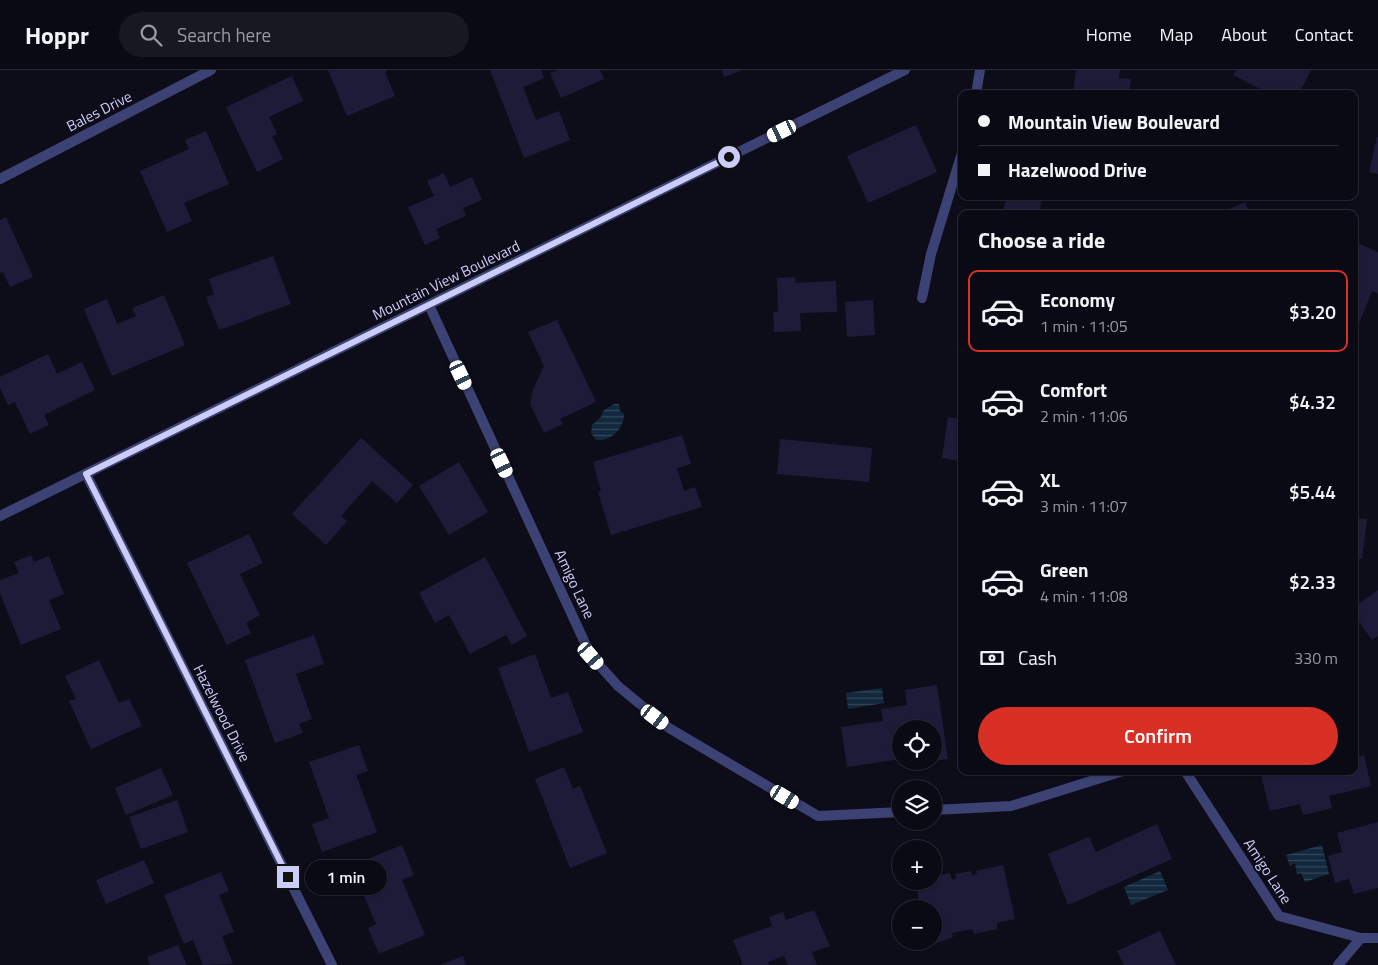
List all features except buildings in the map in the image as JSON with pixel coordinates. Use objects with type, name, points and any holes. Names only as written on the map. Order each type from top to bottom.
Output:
[{"type":"street","name":"Bales Drive","points":[[0,179],[211,70]]},
{"type":"street","name":"Mountain View Boulevard","points":[[0,516],[905,70]]},
{"type":"street","points":[[977,90],[980,70]]},
{"type":"street","points":[[922,298],[931,254],[958,166]]},
{"type":"street","name":"Amigo Lane","points":[[429,305],[591,656],[618,686],[669,728],[818,816],[892,812]]},
{"type":"street","name":"Hazelwood Drive","points":[[86,474],[332,965]]},
{"type":"street","points":[[942,810],[1011,806],[1110,775]]},
{"type":"street","name":"Amigo Lane","points":[[1188,775],[1279,916],[1361,938],[1378,938]]},
{"type":"street","points":[[1338,965],[1361,938]]},
{"type":"water","points":[[614,404],[619,404],[620,411],[624,414],[622,425],[611,437],[596,440],[591,433],[592,425],[601,417],[603,411]]},
{"type":"water","points":[[882,688],[884,703],[848,709],[846,693]]},
{"type":"water","points":[[1322,845],[1329,874],[1305,882],[1301,873],[1297,874],[1295,863],[1290,866],[1286,855]]},
{"type":"water","points":[[1160,871],[1168,890],[1131,905],[1124,887]]},
{"type":"route","points":[[288,877],[86,474],[729,157]]}]
